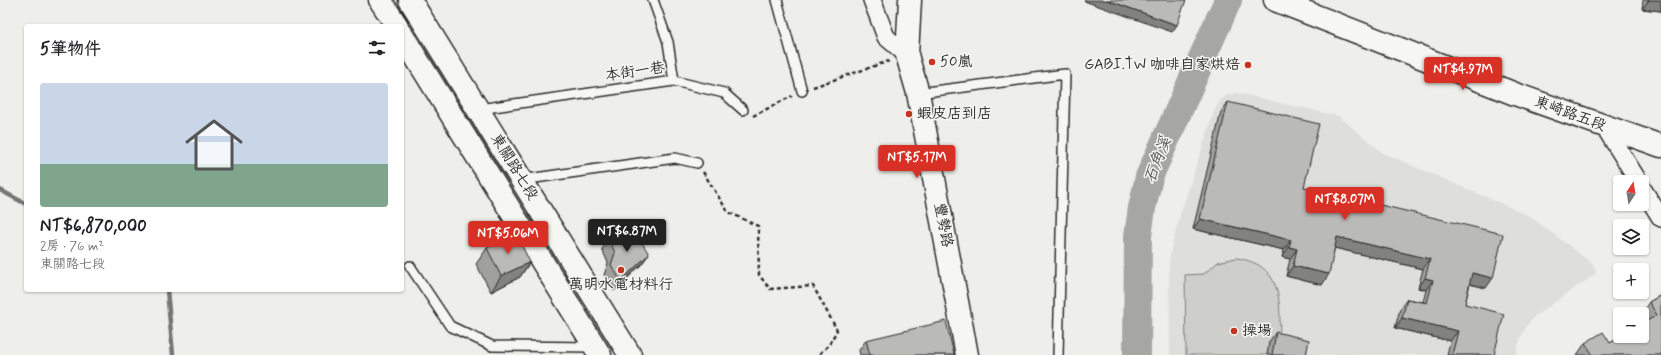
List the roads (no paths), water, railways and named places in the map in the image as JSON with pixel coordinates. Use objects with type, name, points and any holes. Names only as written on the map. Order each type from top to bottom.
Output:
[{"type":"main road","points":[[380,0],[395,24]]},
{"type":"main road","name":"東關路七段","points":[[410,0],[630,355]]},
{"type":"main road","name":"豐勢路","points":[[910,0],[907,55],[918,93],[967,355]]},
{"type":"main road","name":"東崎路五段","points":[[1277,0],[1515,94],[1661,146]]},
{"type":"main road","name":"東關路七段","points":[[404,38],[598,351]]},
{"type":"street","points":[[872,0],[886,37],[907,55]]},
{"type":"street","points":[[1604,126],[1635,175]]},
{"type":"street","points":[[1649,199],[1661,218]]},
{"type":"lane","points":[[653,0],[668,42],[674,81]]},
{"type":"lane","points":[[777,0],[802,91]]},
{"type":"lane","points":[[918,93],[1065,74],[1058,355]]},
{"type":"lane","name":"本街一巷","points":[[478,109],[674,81],[724,93],[743,110]]},
{"type":"lane","points":[[522,180],[675,158],[697,163]]},
{"type":"lane","points":[[410,266],[450,326],[492,346],[598,351]]},
{"type":"waterway","name":"石角溪","points":[[1137,355],[1138,236],[1149,177],[1228,0]]},
{"type":"waterway","points":[[0,190],[24,203]]},
{"type":"waterway","points":[[167,292],[173,355]]},
{"type":"place","name":"50嵐","points":[[932,62]]},
{"type":"place","name":"GABI.TW 咖啡自家烘焙","points":[[1248,65]]},
{"type":"place","name":"蝦皮店到店","points":[[909,114]]},
{"type":"place","name":"萬明水電材料行","points":[[621,270]]},
{"type":"place","name":"操場","points":[[1234,331]]}]
